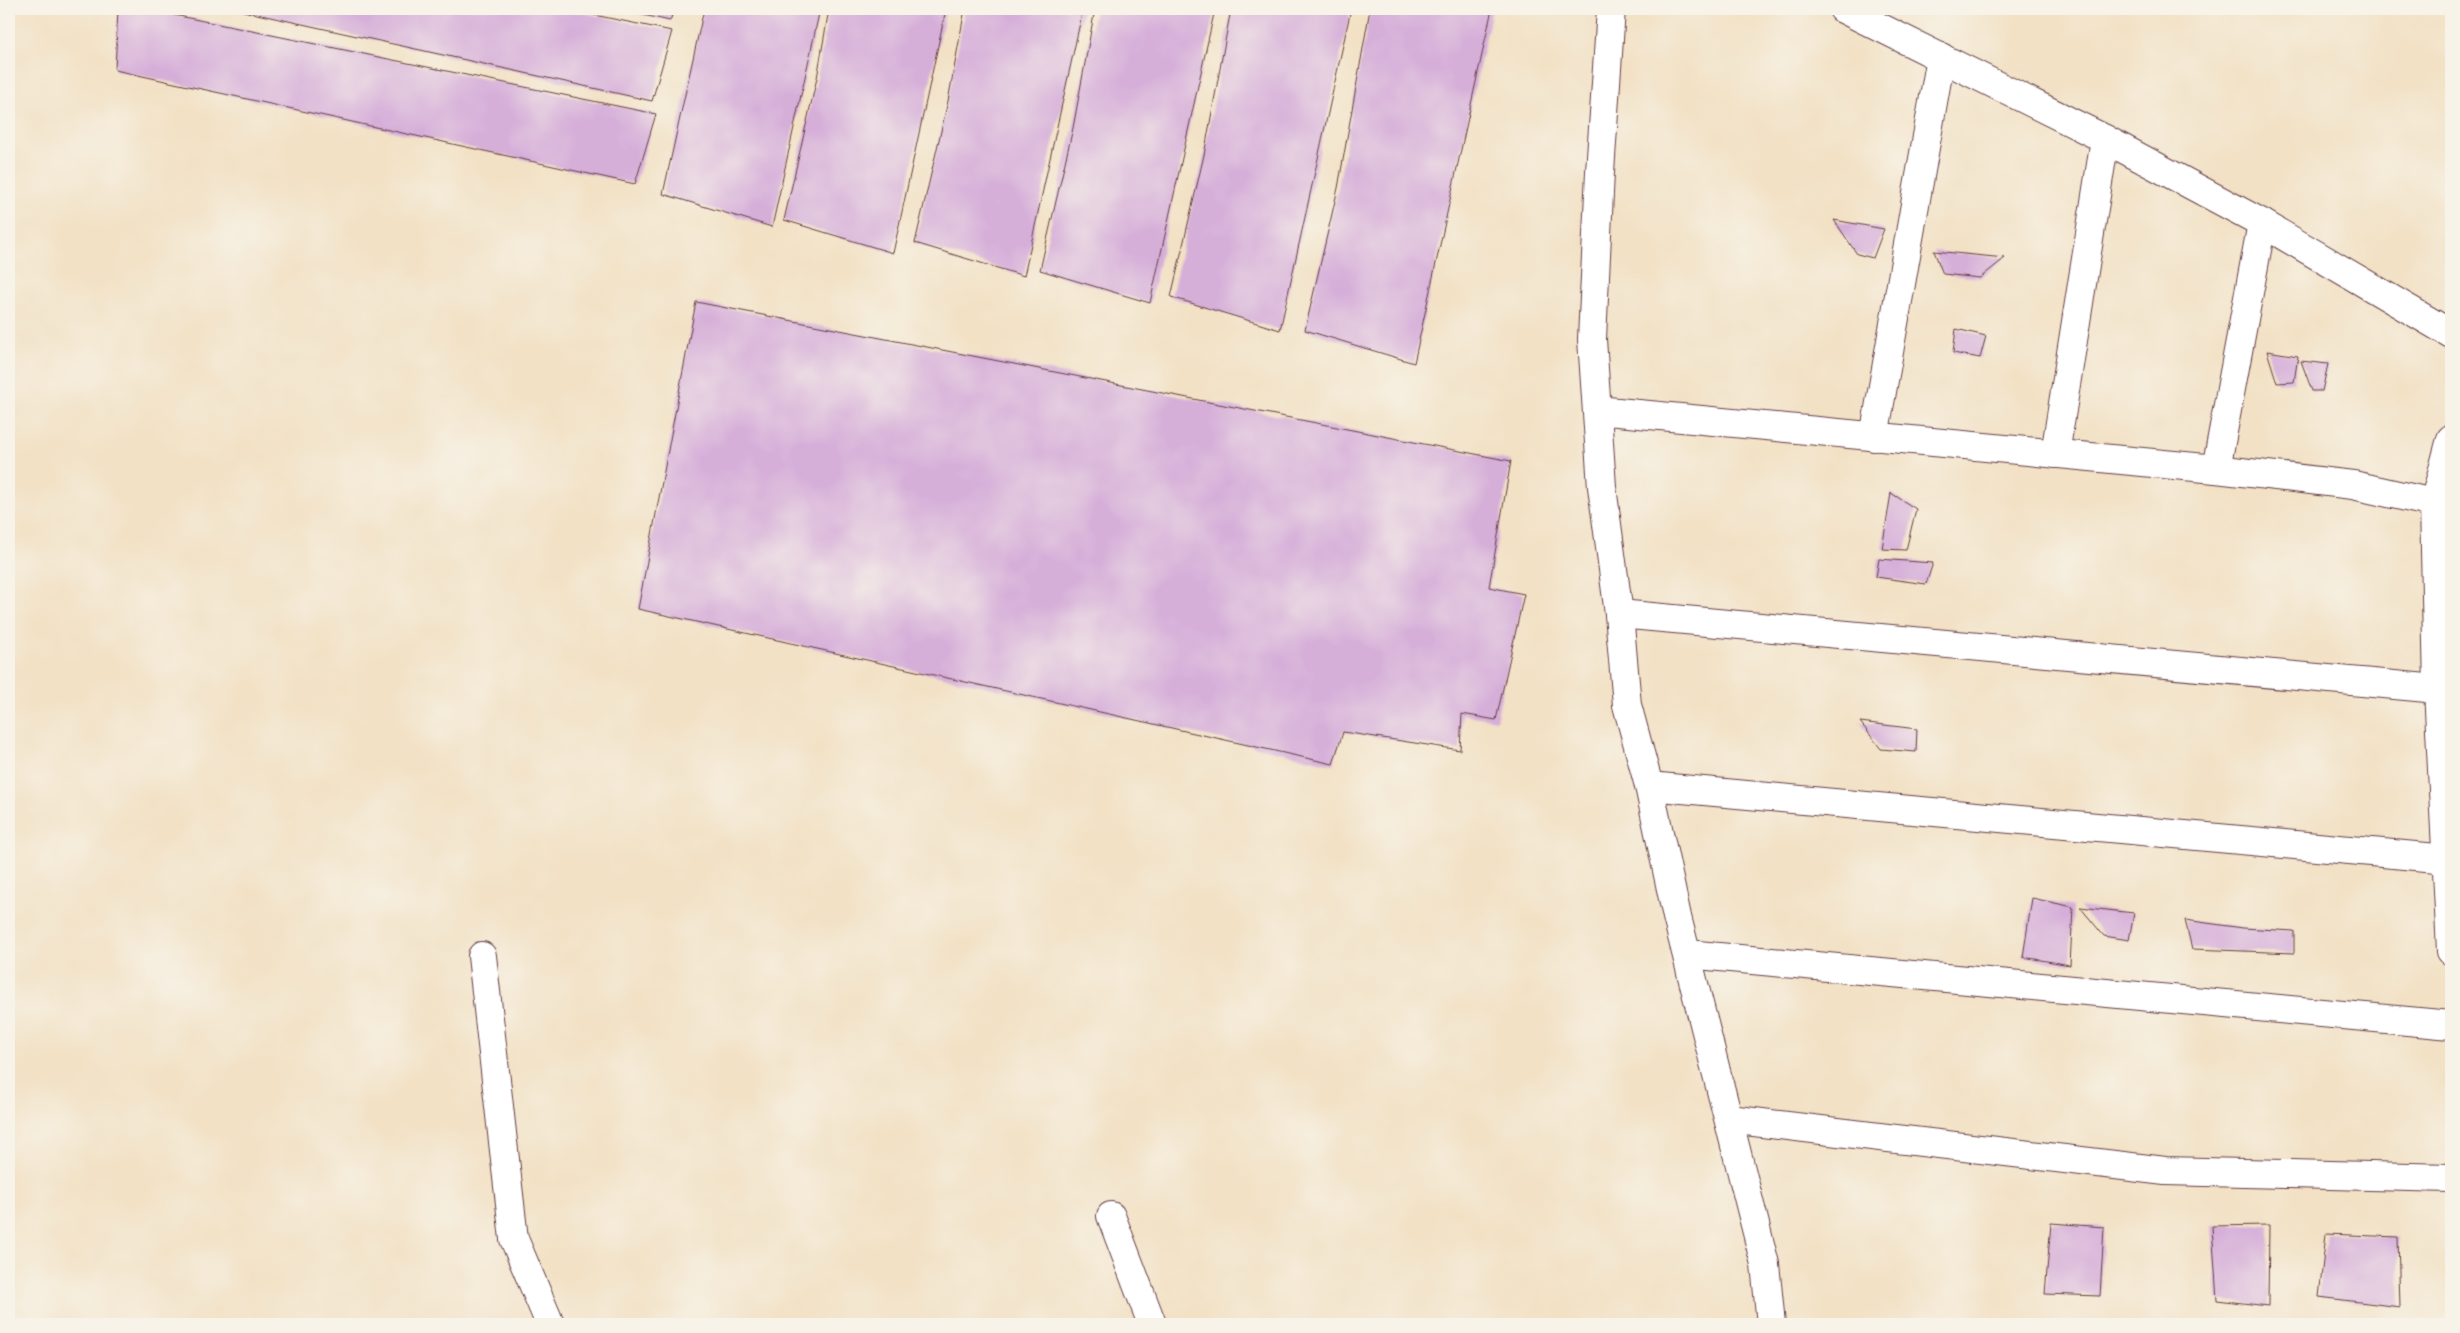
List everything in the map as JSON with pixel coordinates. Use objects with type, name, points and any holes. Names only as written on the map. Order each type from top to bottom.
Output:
[{"type":"street","points":[[1611,9],[1600,172],[1592,340],[1602,487],[1619,614],[1627,705],[1649,786],[1687,954],[1765,1264],[1771,1324]]},
{"type":"street","points":[[1843,9],[2106,139],[2262,223],[2451,334]]},
{"type":"street","points":[[1874,437],[1942,57]]},
{"type":"street","points":[[2055,454],[2106,139]]},
{"type":"street","points":[[2216,469],[2262,223]]},
{"type":"street","points":[[1597,410],[2216,469],[2352,485],[2443,505]]},
{"type":"street","points":[[2451,439],[2443,505],[2438,689],[2448,859],[2451,951]]},
{"type":"street","points":[[1619,614],[2438,689]]},
{"type":"street","points":[[1649,786],[2448,859]]},
{"type":"street","points":[[1687,954],[2451,1025]]},
{"type":"street","points":[[482,956],[514,1239],[550,1324]]},
{"type":"street","points":[[1729,1119],[2165,1171],[2451,1178]]},
{"type":"street","points":[[1111,1216],[1152,1324]]},
{"type":"building","points":[[118,9],[145,9],[656,114],[635,184],[115,70]]},
{"type":"building","points":[[234,9],[565,9],[672,31],[652,101]]},
{"type":"building","points":[[617,9],[674,9],[670,21]]},
{"type":"building","points":[[704,9],[820,9],[772,227],[663,194]]},
{"type":"building","points":[[829,9],[946,9],[893,253],[784,220],[817,78]]},
{"type":"building","points":[[965,9],[1083,9],[1024,276],[915,243],[948,101]]},
{"type":"building","points":[[1095,9],[1215,9],[1150,303],[1040,270],[1073,128]]},
{"type":"building","points":[[1231,9],[1351,9],[1280,330],[1171,297],[1204,155]]},
{"type":"building","points":[[1370,9],[1492,9],[1414,363],[1305,330],[1338,188]]},
{"type":"building","points":[[1834,220],[1884,229],[1873,258],[1857,254]]},
{"type":"building","points":[[1934,251],[2005,258],[1980,278],[1943,274]]},
{"type":"building","points":[[696,302],[1511,461],[1489,587],[1524,594],[1496,720],[1462,714],[1460,750],[1343,732],[1333,764],[638,609]]},
{"type":"building","points":[[1956,329],[1986,336],[1980,358],[1953,353]]},
{"type":"building","points":[[2267,351],[2298,356],[2294,382],[2277,383]]},
{"type":"building","points":[[2301,361],[2328,364],[2322,391],[2312,391]]},
{"type":"building","points":[[1891,493],[1916,509],[1906,550],[1882,549]]},
{"type":"building","points":[[1879,559],[1933,563],[1926,584],[1876,577]]},
{"type":"building","points":[[1860,722],[1917,729],[1916,752],[1881,749]]},
{"type":"building","points":[[2032,898],[2073,907],[2070,965],[2023,957]]},
{"type":"building","points":[[2080,907],[2134,913],[2129,940],[2104,936]]},
{"type":"building","points":[[2185,920],[2243,928],[2294,931],[2294,953],[2192,949]]},
{"type":"building","points":[[2051,1223],[2104,1227],[2100,1296],[2045,1294]]},
{"type":"building","points":[[2269,1225],[2268,1306],[2217,1300],[2212,1226]]},
{"type":"building","points":[[2326,1234],[2398,1237],[2400,1307],[2319,1297]]}]
